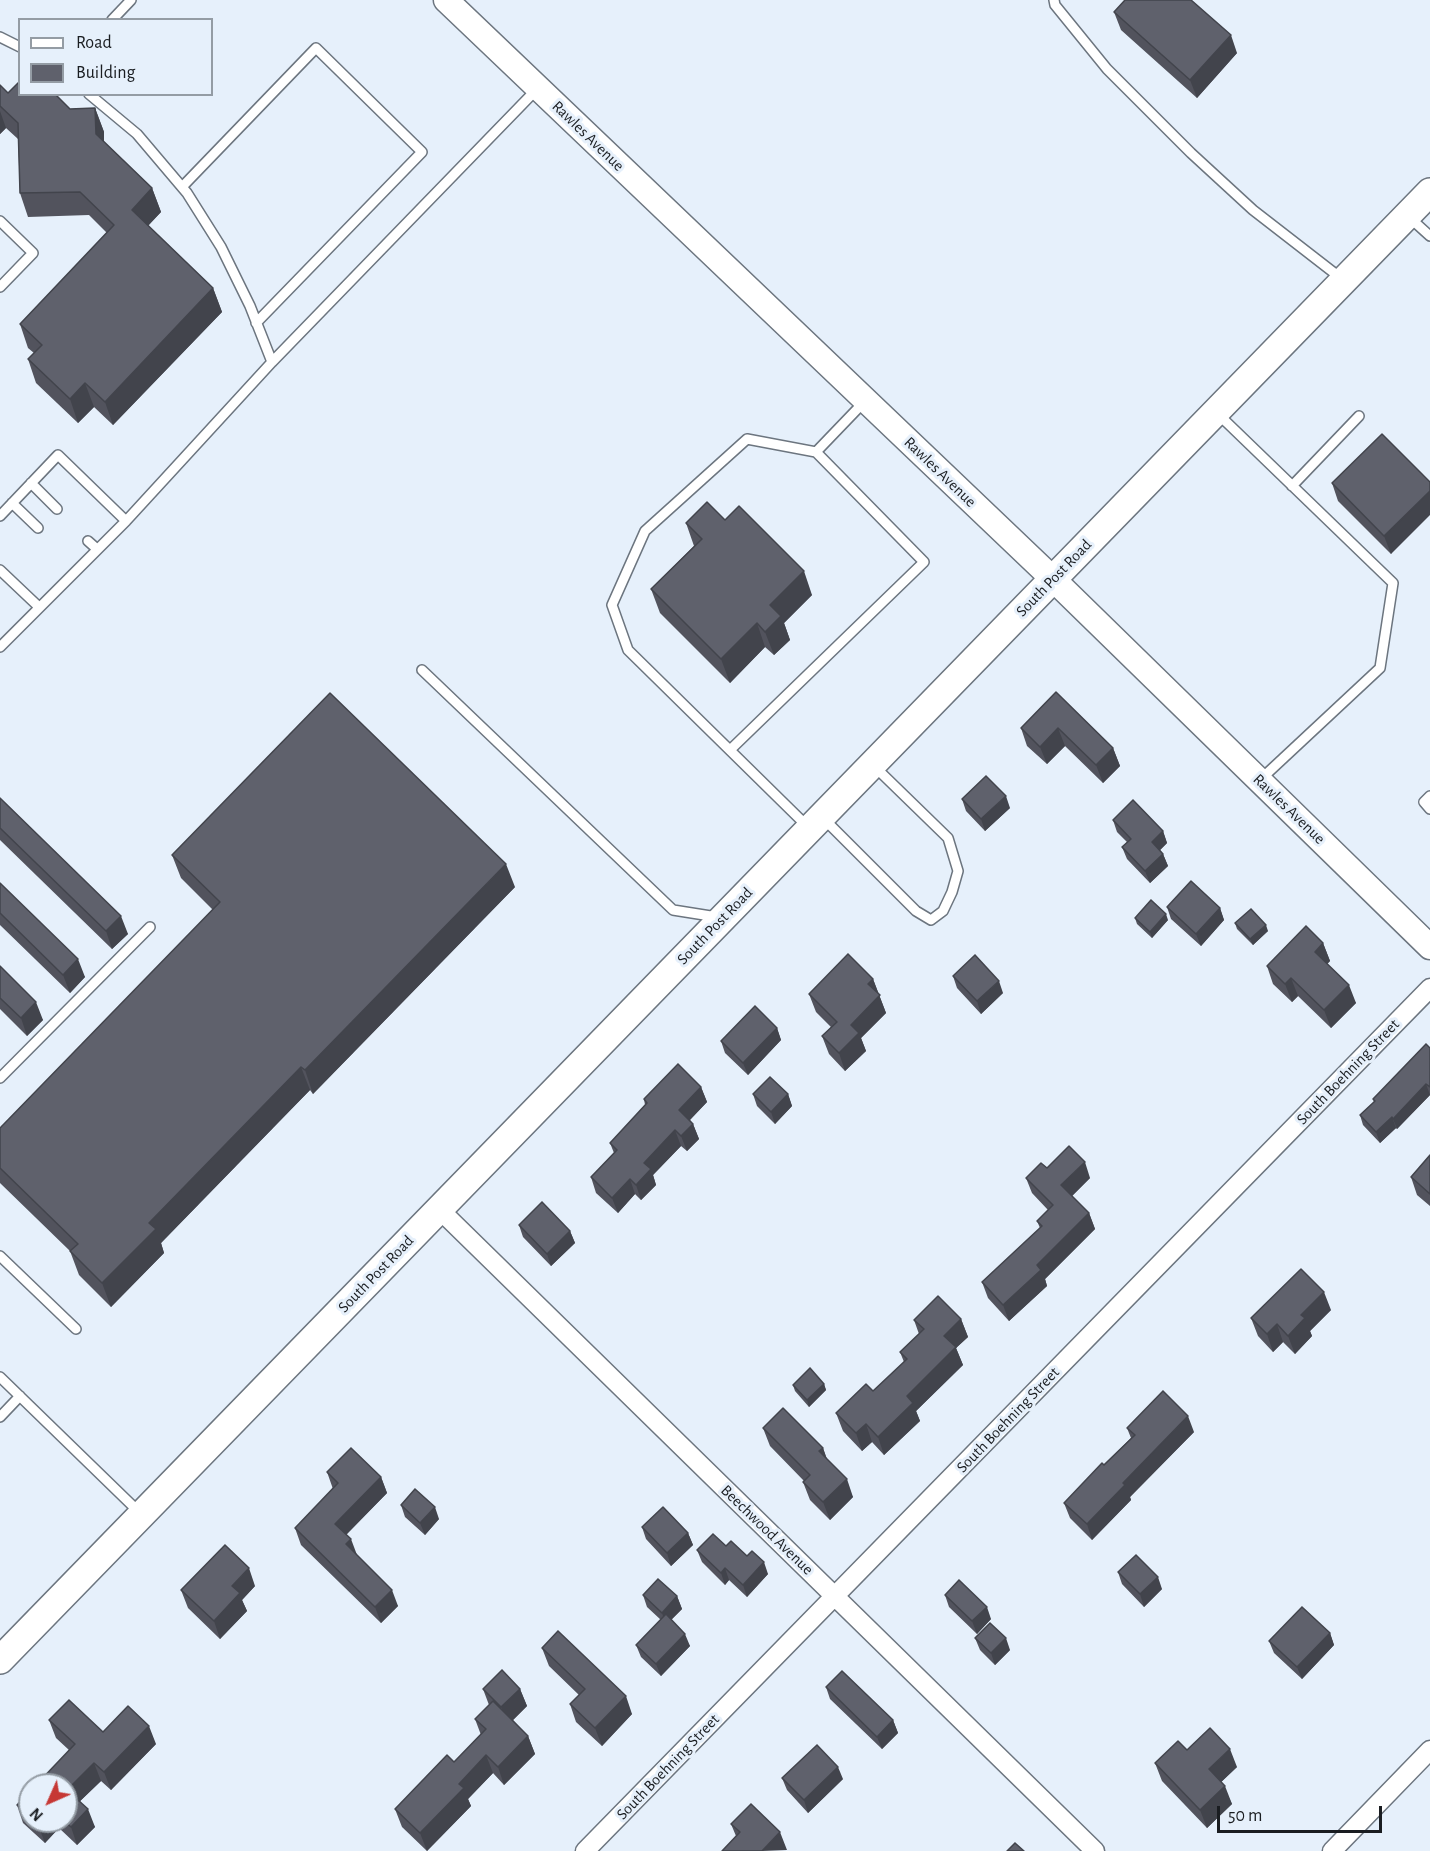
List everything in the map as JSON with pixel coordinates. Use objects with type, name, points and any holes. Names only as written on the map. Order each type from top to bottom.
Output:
[{"type":"main road","name":"South Post Road","points":[[0,1660],[1430,192]]},
{"type":"street","name":"Rawles Avenue","points":[[446,0],[1053,579],[1430,947]]},
{"type":"street","name":"South Boehning Street","points":[[585,1851],[1430,988]]},
{"type":"street","name":"Beechwood Avenue","points":[[439,1209],[1095,1851]]},
{"type":"street","points":[[1332,1851],[1430,1750]]},
{"type":"lane","points":[[114,18],[131,0]]},
{"type":"lane","points":[[1054,0],[1055,5],[1107,69],[1191,153],[1253,210],[1344,280]]},
{"type":"lane","points":[[0,37],[18,46]]},
{"type":"lane","points":[[182,187],[316,48],[422,152],[256,323]]},
{"type":"lane","points":[[0,647],[126,520],[272,362],[538,88]]},
{"type":"lane","points":[[90,96],[137,134],[182,187],[221,247],[250,306],[272,362]]},
{"type":"lane","points":[[1407,216],[1430,236]]},
{"type":"lane","points":[[0,221],[33,253],[0,287]]},
{"type":"lane","points":[[816,452],[865,401]]},
{"type":"lane","points":[[1216,412],[1393,583],[1380,668],[1259,780]]},
{"type":"lane","points":[[1292,486],[1359,416]]},
{"type":"lane","points":[[730,750],[924,562],[816,452],[747,439],[645,531],[612,605],[628,650],[730,750],[816,822],[916,911],[931,920],[943,911],[958,871],[948,838],[872,764]]},
{"type":"lane","points":[[0,516],[58,455],[126,520]]},
{"type":"lane","points":[[31,483],[57,509]]},
{"type":"lane","points":[[12,503],[38,528]]},
{"type":"lane","points":[[88,541],[97,549]]},
{"type":"lane","points":[[71,560],[79,567]]},
{"type":"lane","points":[[0,570],[39,607]]},
{"type":"lane","points":[[422,669],[673,909],[722,918]]},
{"type":"lane","points":[[1430,796],[1424,802],[1430,810]]},
{"type":"lane","points":[[0,1078],[150,927]]},
{"type":"lane","points":[[0,1256],[76,1329]]},
{"type":"lane","points":[[0,1377],[141,1515]]},
{"type":"lane","points":[[0,1417],[20,1396]]},
{"type":"building","points":[[1125,0],[1191,0],[1231,35],[1190,80],[1114,12]]},
{"type":"building","points":[[18,83],[18,96],[57,96],[70,109],[95,108],[96,134],[152,188],[132,210],[213,288],[105,402],[85,383],[70,399],[28,359],[42,345],[20,324],[114,225],[80,192],[20,193],[18,123],[0,106],[0,85],[8,93]]},
{"type":"building","points":[[1382,434],[1430,482],[1430,491],[1384,536],[1332,483]]},
{"type":"building","points":[[707,502],[725,520],[739,506],[804,571],[770,605],[781,616],[765,632],[757,623],[721,659],[651,589],[702,539],[686,523]]},
{"type":"building","points":[[1056,692],[1113,748],[1096,765],[1058,728],[1040,747],[1021,728]]},
{"type":"building","points":[[330,693],[506,864],[305,1070],[301,1067],[149,1223],[156,1229],[102,1283],[70,1251],[78,1244],[0,1168],[0,1128],[220,902],[172,855]]},
{"type":"building","points":[[986,776],[1006,796],[981,819],[962,799]]},
{"type":"building","points":[[0,798],[121,916],[106,931],[0,828]]},
{"type":"building","points":[[1133,800],[1163,831],[1152,842],[1163,854],[1145,871],[1122,847],[1131,839],[1113,820]]},
{"type":"building","points":[[1191,881],[1220,908],[1196,934],[1167,907]]},
{"type":"building","points":[[0,883],[78,959],[63,975],[0,913]]},
{"type":"building","points":[[1151,900],[1166,914],[1150,932],[1135,918]]},
{"type":"building","points":[[1251,909],[1266,925],[1250,939],[1235,923]]},
{"type":"building","points":[[1306,926],[1323,943],[1315,952],[1349,985],[1324,1010],[1291,978],[1285,984],[1267,966]]},
{"type":"building","points":[[848,954],[873,979],[868,984],[880,995],[851,1025],[859,1033],[839,1053],[822,1036],[837,1022],[809,994]]},
{"type":"building","points":[[975,955],[999,981],[977,1001],[953,976]]},
{"type":"building","points":[[0,966],[36,1002],[21,1018],[0,998]]},
{"type":"building","points":[[755,1006],[777,1028],[743,1063],[721,1041]]},
{"type":"building","points":[[1426,1044],[1430,1048],[1430,1087],[1426,1084],[1393,1119],[1392,1117],[1376,1132],[1360,1115]]},
{"type":"building","points":[[678,1064],[701,1087],[679,1110],[693,1124],[681,1136],[675,1130],[644,1163],[651,1169],[636,1185],[630,1179],[612,1198],[591,1177],[617,1150],[610,1143],[647,1103],[644,1099]]},
{"type":"building","points":[[770,1077],[788,1094],[771,1112],[753,1094]]},
{"type":"building","points":[[1069,1146],[1085,1162],[1061,1185],[1089,1213],[1037,1265],[1041,1270],[1003,1305],[982,1282],[1042,1226],[1037,1221],[1053,1205],[1026,1178],[1041,1163],[1047,1168]]},
{"type":"building","points":[[1430,1155],[1430,1194],[1411,1177]]},
{"type":"building","points":[[542,1202],[570,1231],[547,1254],[519,1225]]},
{"type":"building","points":[[1301,1269],[1324,1292],[1301,1315],[1305,1318],[1288,1336],[1277,1324],[1267,1334],[1251,1318]]},
{"type":"building","points":[[938,1296],[961,1319],[944,1336],[956,1347],[907,1396],[913,1403],[878,1437],[866,1424],[856,1433],[836,1413],[866,1384],[873,1391],[907,1359],[900,1352],[924,1329],[914,1320]]},
{"type":"building","points":[[810,1368],[824,1384],[807,1400],[793,1385]]},
{"type":"building","points":[[1163,1391],[1188,1416],[1087,1524],[1064,1503],[1102,1463],[1104,1465],[1135,1435],[1127,1428]]},
{"type":"building","points":[[783,1408],[823,1448],[819,1451],[847,1479],[823,1502],[803,1482],[810,1475],[763,1428]]},
{"type":"building","points":[[351,1448],[381,1477],[335,1524],[351,1539],[346,1544],[392,1590],[375,1607],[295,1528],[338,1483],[327,1472]]},
{"type":"building","points":[[415,1489],[435,1507],[420,1523],[401,1505]]},
{"type":"building","points":[[663,1507],[688,1533],[667,1553],[642,1527]]},
{"type":"building","points":[[713,1534],[726,1546],[731,1541],[747,1556],[752,1551],[764,1562],[743,1585],[725,1568],[721,1573],[697,1550]]},
{"type":"building","points":[[225,1545],[249,1568],[232,1586],[240,1593],[214,1621],[181,1590]]},
{"type":"building","points":[[1136,1555],[1158,1577],[1140,1594],[1118,1572]]},
{"type":"building","points":[[658,1579],[677,1596],[662,1613],[643,1595]]},
{"type":"building","points":[[959,1580],[987,1607],[972,1621],[945,1595]]},
{"type":"building","points":[[1302,1607],[1330,1633],[1297,1667],[1269,1641]]},
{"type":"building","points":[[666,1614],[685,1634],[656,1664],[636,1645]]},
{"type":"building","points":[[990,1623],[1006,1638],[991,1653],[975,1638]]},
{"type":"building","points":[[558,1631],[626,1696],[595,1728],[570,1704],[585,1689],[542,1648]]},
{"type":"building","points":[[502,1670],[520,1689],[501,1707],[483,1689]]},
{"type":"building","points":[[842,1671],[893,1720],[877,1737],[826,1687]]},
{"type":"building","points":[[69,1700],[103,1732],[128,1706],[149,1726],[104,1772],[94,1763],[78,1779],[78,1773],[47,1773],[75,1744],[49,1720]]},
{"type":"building","points":[[493,1701],[528,1736],[498,1767],[486,1755],[459,1784],[464,1788],[420,1833],[395,1809],[447,1755],[454,1762],[486,1729],[475,1719]]},
{"type":"building","points":[[1210,1728],[1230,1749],[1209,1769],[1225,1786],[1200,1810],[1155,1763],[1178,1741],[1187,1750]]},
{"type":"building","points":[[817,1745],[838,1767],[804,1800],[782,1778]]},
{"type":"building","points":[[78,1800],[88,1809],[78,1820]]},
{"type":"building","points":[[751,1804],[780,1832],[762,1851],[722,1851],[740,1832],[731,1824]]},
{"type":"building","points":[[1015,1843],[1024,1851],[1007,1851]]}]
